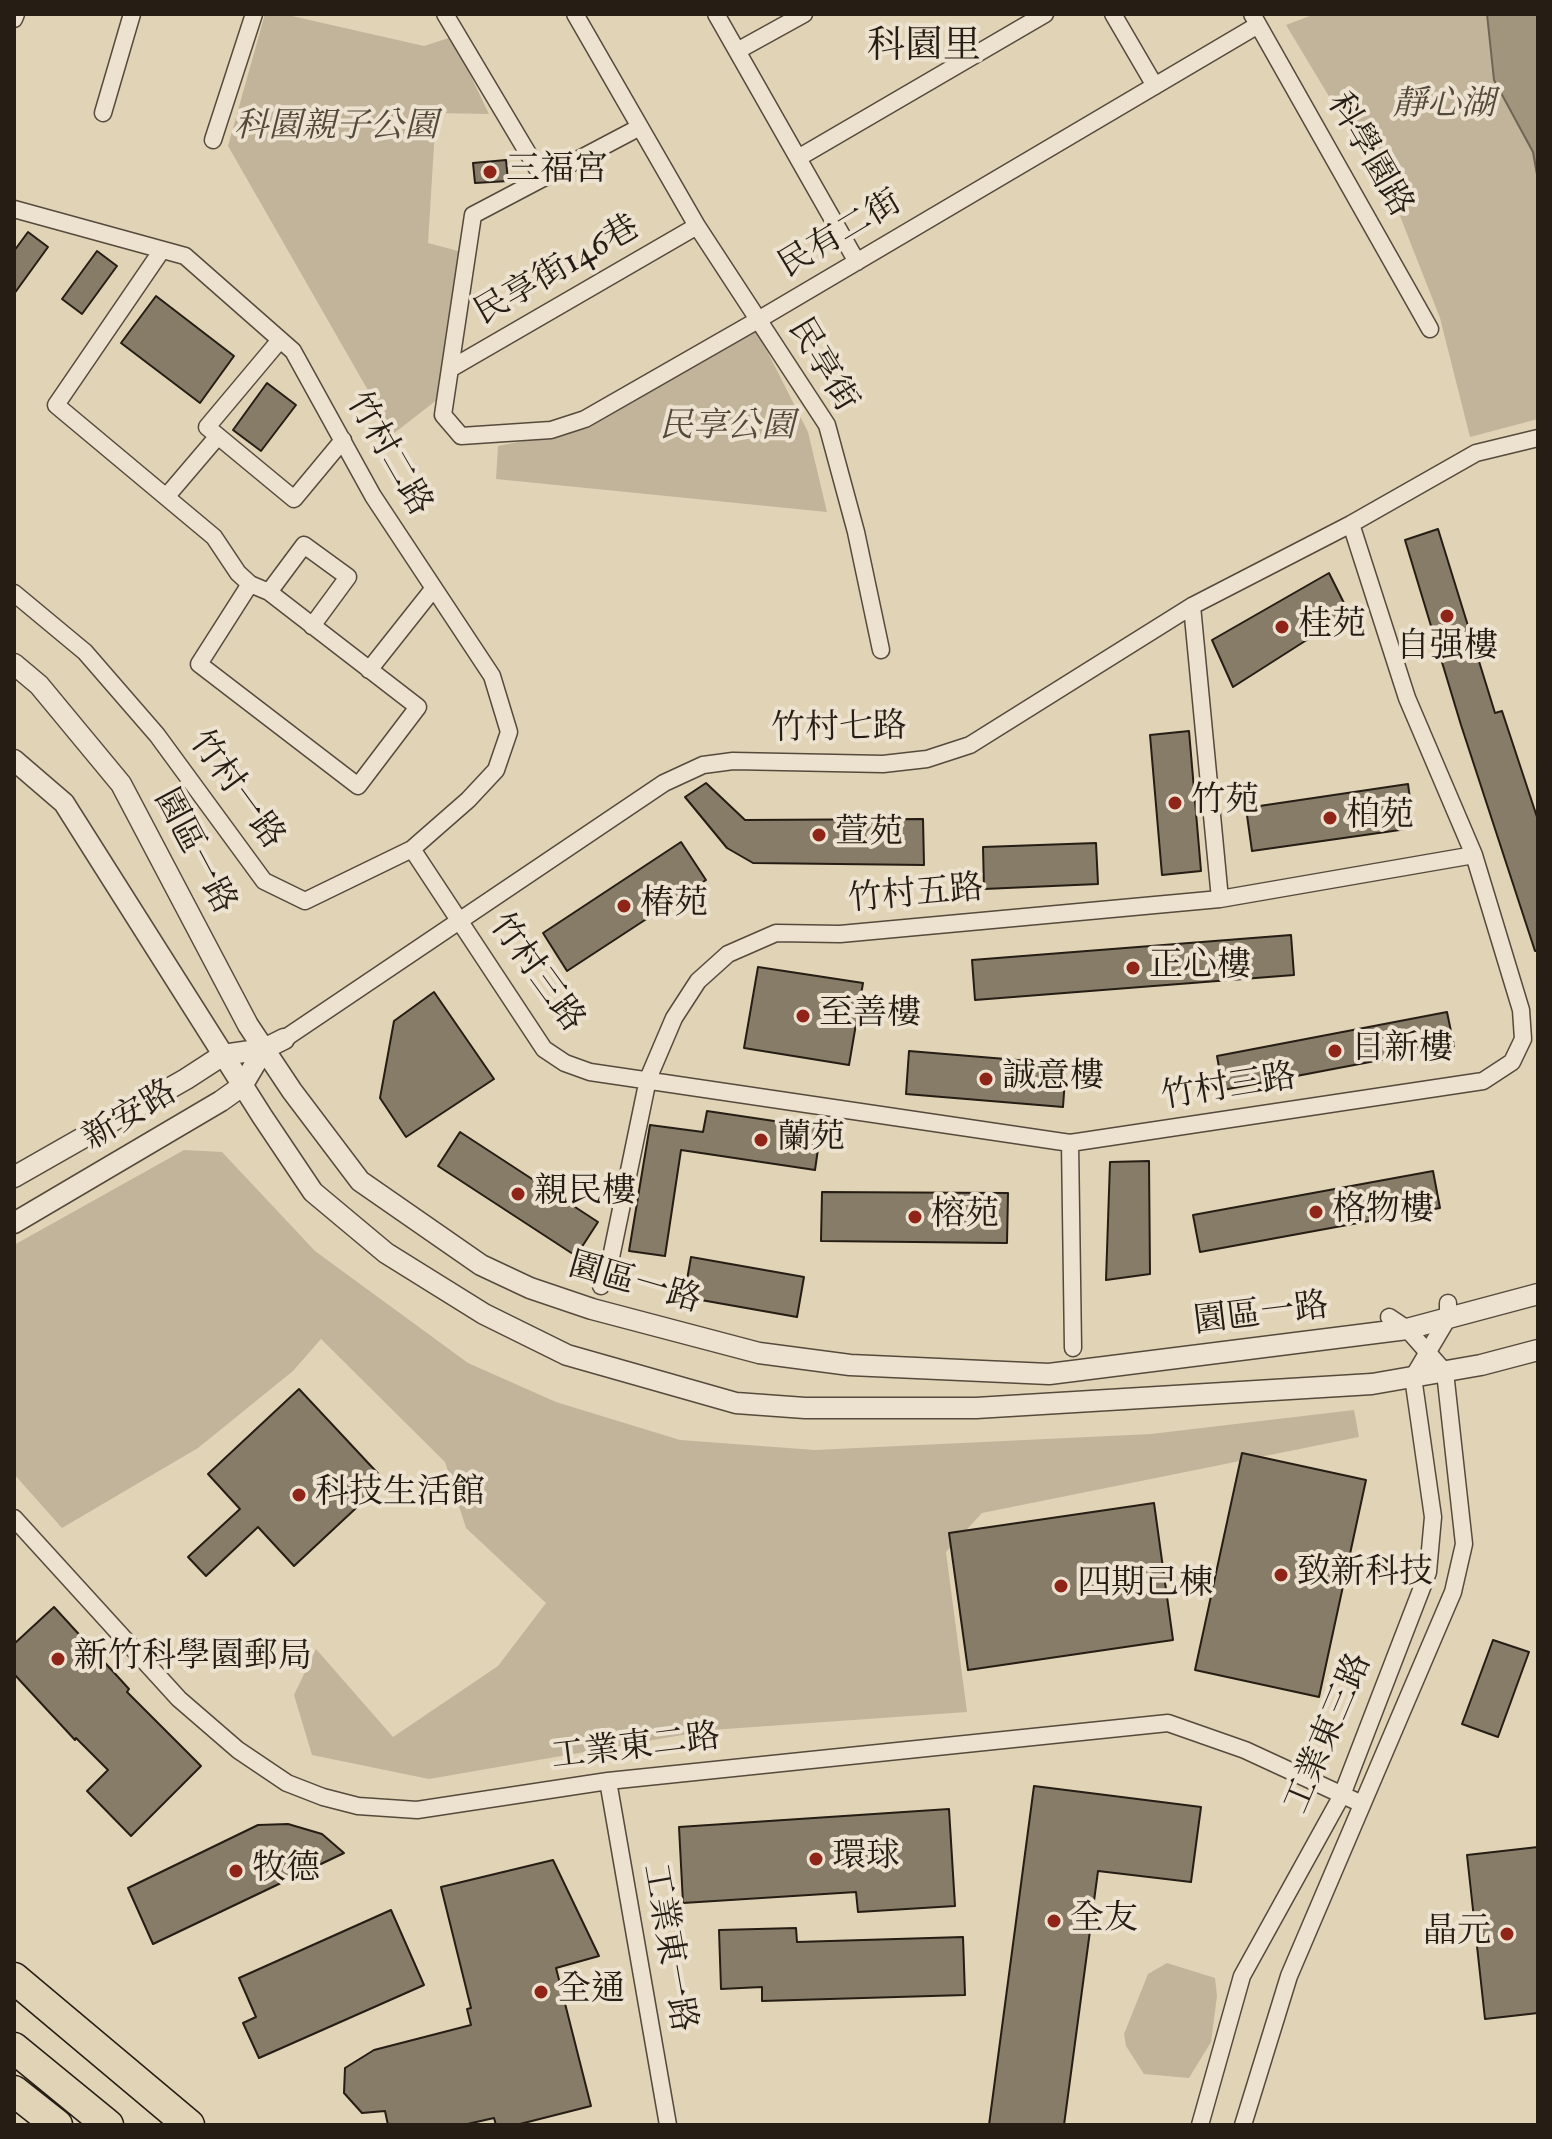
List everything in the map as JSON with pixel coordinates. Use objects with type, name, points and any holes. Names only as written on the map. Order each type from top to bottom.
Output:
[{"type":"highway","points":[[14,1978],[189,2125]]},
{"type":"highway","points":[[14,2048],[108,2125]]},
{"type":"highway","points":[[14,2091],[57,2125]]},
{"type":"street","points":[[103,113],[132,14]]},
{"type":"street","points":[[213,140],[254,14]]},
{"type":"street","points":[[445,14],[542,177]]},
{"type":"street","points":[[716,14],[857,262]]},
{"type":"street","points":[[737,51],[804,14]]},
{"type":"street","points":[[798,158],[1045,14]]},
{"type":"street","points":[[1113,14],[1155,86]]},
{"type":"street","name":"民享街","points":[[580,16],[697,226],[827,425],[856,532],[881,650]]},
{"type":"street","name":"民有二街","points":[[450,369],[443,415],[461,436],[551,430],[585,419],[1155,86],[1255,19]]},
{"type":"street","name":"科學園路","points":[[1255,19],[1430,329]]},
{"type":"street","points":[[450,369],[473,215],[640,127]]},
{"type":"street","name":"竹村二路","points":[[17,214],[185,256],[293,351],[373,496],[492,676],[509,732],[496,770],[468,800],[412,849]]},
{"type":"street","name":"民享街146巷","points":[[450,369],[697,226]]},
{"type":"street","points":[[162,250],[56,405],[214,537],[238,573],[250,584],[269,592],[418,707],[358,786],[199,664],[250,584]]},
{"type":"street","points":[[280,340],[207,427],[294,499],[343,440]]},
{"type":"street","points":[[166,497],[218,436]]},
{"type":"street","name":"竹村七路","points":[[284,1039],[664,783],[703,765],[733,761],[883,764],[927,759],[970,745],[1192,606],[1351,524],[1476,453],[1538,438]]},
{"type":"street","name":"竹村三路","points":[[460,920],[544,1049],[565,1063],[590,1072],[1070,1143],[1483,1081],[1512,1062],[1523,1039],[1521,1010],[1474,855],[1407,698],[1351,524]]},
{"type":"street","points":[[269,592],[304,545],[348,577],[312,626]]},
{"type":"street","points":[[369,670],[434,588]]},
{"type":"street","name":"竹村一路","points":[[14,593],[85,652],[157,735],[264,881],[305,901],[412,849]]},
{"type":"street","points":[[1192,606],[1220,899]]},
{"type":"street","name":"園區一路","points":[[14,664],[39,685],[121,784],[248,1025],[360,1181],[481,1265],[530,1288],[592,1309],[759,1353],[850,1365],[1071,1373],[1407,1329],[1448,1310],[1538,1294]]},
{"type":"street","name":"園區一路","points":[[14,760],[64,803],[242,1086],[313,1192],[386,1253],[484,1314],[567,1355],[736,1403],[805,1408],[976,1408],[1372,1384],[1445,1372],[1538,1350]]},
{"type":"street","points":[[412,849],[460,920]]},
{"type":"street","name":"竹村五路","points":[[601,1286],[609,1267],[648,1079],[674,1018],[698,981],[728,954],[776,933],[840,934],[1220,899],[1474,855]]},
{"type":"street","name":"新安路","points":[[14,1177],[223,1055],[264,1049],[284,1039]]},
{"type":"street","name":"新安路","points":[[14,1223],[242,1086],[264,1049]]},
{"type":"street","points":[[1070,1143],[1073,1348]]},
{"type":"street","points":[[1413,1377],[1448,1310]]},
{"type":"street","points":[[1389,1317],[1407,1329],[1445,1372]]},
{"type":"street","name":"工業東三路","points":[[1243,2125],[1289,1976],[1453,1592],[1464,1544],[1445,1372]]},
{"type":"street","name":"工業東三路","points":[[1200,2125],[1242,1976],[1342,1795],[1428,1572],[1432,1524],[1413,1377]]},
{"type":"street","points":[[1432,1524],[1461,1517]]},
{"type":"street","name":"工業東二路","points":[[14,1518],[179,1699],[238,1750],[287,1783],[358,1806],[417,1810],[608,1781],[1168,1723],[1245,1750],[1362,1804]]},
{"type":"street","name":"工業東一路","points":[[608,1781],[668,2125]]},
{"type":"green space","name":"科園親子公園","points":[[265,14],[283,14],[424,46],[452,37],[489,114],[436,113],[428,243],[462,252],[438,399],[393,434],[228,146]]},
{"type":"green space","name":"靜心湖","points":[[1315,14],[1538,14],[1538,419],[1470,437],[1440,318],[1398,211],[1286,25]]},
{"type":"green space","name":"民享公園","points":[[756,329],[808,432],[827,512],[496,479],[498,446],[589,428]]},
{"type":"green space","points":[[184,1150],[222,1152],[315,1251],[468,1363],[556,1402],[680,1440],[815,1450],[1151,1434],[1354,1410],[1359,1437],[982,1513],[946,1552],[967,1712],[711,1730],[429,1779],[312,1755],[294,1695],[316,1649],[393,1737],[498,1666],[546,1603],[466,1528],[445,1462],[321,1339],[293,1371],[198,1448],[62,1528],[14,1474],[14,1245]]},
{"type":"green space","points":[[1167,1963],[1215,1978],[1217,1996],[1211,2042],[1189,2078],[1144,2074],[1126,2046],[1124,2034],[1148,1974]]},
{"type":"shaded area","name":"靜心湖","points":[[1487,14],[1538,14],[1538,180],[1533,152],[1494,80]]},
{"type":"building","name":"三福宮","points":[[506,160],[508,181],[475,183],[473,163]]},
{"type":"building","points":[[28,232],[48,247],[14,294],[14,251]]},
{"type":"building","points":[[97,251],[117,266],[82,314],[62,299]]},
{"type":"building","points":[[156,296],[234,356],[200,403],[121,343]]},
{"type":"building","points":[[267,383],[296,405],[261,451],[233,430]]},
{"type":"building","points":[[1438,529],[1495,713],[1502,711],[1538,820],[1538,950],[1535,951],[1405,540]]},
{"type":"building","name":"桂苑","points":[[1329,573],[1349,613],[1233,687],[1212,640]]},
{"type":"building","name":"竹苑","points":[[1189,731],[1201,871],[1162,875],[1150,735]]},
{"type":"building","name":"萱苑","points":[[706,783],[745,820],[923,819],[924,865],[753,863],[727,848],[685,797]]},
{"type":"building","name":"柏苑","points":[[1408,784],[1414,828],[1252,851],[1246,808]]},
{"type":"building","name":"椿苑","points":[[681,842],[706,880],[567,971],[543,933]]},
{"type":"building","points":[[1096,843],[1098,884],[984,889],[983,847]]},
{"type":"building","name":"正心樓","points":[[1291,935],[1294,975],[975,1000],[972,960]]},
{"type":"building","name":"至善樓","points":[[758,967],[863,983],[849,1065],[744,1048]]},
{"type":"building","points":[[434,992],[494,1079],[406,1137],[380,1098],[394,1021]]},
{"type":"building","name":"日新樓","points":[[1447,1012],[1454,1046],[1223,1090],[1217,1056]]},
{"type":"building","name":"誠意樓","points":[[909,1051],[1066,1064],[1063,1107],[906,1094]]},
{"type":"building","points":[[707,1111],[821,1128],[815,1170],[681,1150],[665,1256],[629,1251],[650,1125],[703,1132]]},
{"type":"building","name":"親民樓","points":[[460,1132],[598,1222],[576,1256],[438,1166]]},
{"type":"building","points":[[1149,1161],[1150,1274],[1106,1280],[1110,1162]]},
{"type":"building","name":"格物樓","points":[[1433,1171],[1440,1208],[1200,1252],[1193,1215]]},
{"type":"building","name":"榕苑","points":[[822,1192],[1008,1193],[1007,1243],[821,1241]]},
{"type":"building","points":[[691,1257],[804,1277],[797,1317],[684,1297]]},
{"type":"building","name":"科技生活館","points":[[299,1389],[385,1481],[294,1566],[258,1527],[206,1576],[188,1557],[240,1509],[208,1474]]},
{"type":"building","name":"致新科技","points":[[1242,1453],[1366,1480],[1319,1697],[1195,1670]]},
{"type":"building","name":"四期己棟","points":[[1154,1503],[1173,1640],[968,1670],[949,1533]]},
{"type":"building","points":[[54,1607],[129,1689],[127,1692],[201,1766],[131,1836],[87,1791],[108,1770],[75,1740],[14,1674],[14,1644]]},
{"type":"building","points":[[1493,1640],[1529,1652],[1498,1737],[1462,1724]]},
{"type":"building","name":"全友","points":[[1034,1786],[1201,1807],[1191,1882],[1098,1871],[1064,2125],[989,2125]]},
{"type":"building","name":"環球","points":[[949,1809],[955,1906],[858,1912],[856,1892],[683,1903],[679,1827]]},
{"type":"building","name":"牧德","points":[[288,1824],[322,1834],[344,1853],[153,1944],[128,1888],[258,1825]]},
{"type":"building","name":"晶元","points":[[1538,1847],[1538,2013],[1485,2019],[1467,1855]]},
{"type":"building","name":"全通","points":[[553,1860],[599,1956],[556,1968],[591,2106],[516,2125],[496,2125],[494,2118],[463,2125],[388,2125],[385,2111],[362,2113],[344,2093],[345,2068],[374,2050],[471,2025],[467,2009],[471,2008],[441,1887]]},
{"type":"building","points":[[391,1910],[424,1985],[259,2058],[243,2023],[256,2017],[239,1978]]},
{"type":"building","name":"全通","points":[[796,1928],[797,1942],[963,1937],[965,1995],[762,2001],[762,1987],[721,1989],[719,1930]]},
{"type":"place","name":"三福宮","points":[[490,172]]},
{"type":"place","name":"自强樓","points":[[1447,616]]},
{"type":"place","name":"桂苑","points":[[1282,627]]},
{"type":"place","name":"竹苑","points":[[1175,803]]},
{"type":"place","name":"柏苑","points":[[1330,818]]},
{"type":"place","name":"萱苑","points":[[819,835]]},
{"type":"place","name":"椿苑","points":[[624,906]]},
{"type":"place","name":"正心樓","points":[[1133,968]]},
{"type":"place","name":"至善樓","points":[[803,1016]]},
{"type":"place","name":"日新樓","points":[[1335,1051]]},
{"type":"place","name":"誠意樓","points":[[986,1079]]},
{"type":"place","name":"蘭苑","points":[[761,1140]]},
{"type":"place","name":"親民樓","points":[[518,1194]]},
{"type":"place","name":"格物樓","points":[[1316,1212]]},
{"type":"place","name":"榕苑","points":[[915,1217]]},
{"type":"place","name":"科技生活館","points":[[299,1495]]},
{"type":"place","name":"致新科技","points":[[1281,1575]]},
{"type":"place","name":"四期己棟","points":[[1061,1586]]},
{"type":"place","name":"新竹科學園郵局","points":[[58,1659]]},
{"type":"place","name":"環球","points":[[816,1859]]},
{"type":"place","name":"牧德","points":[[236,1871]]},
{"type":"place","name":"全友","points":[[1054,1921]]},
{"type":"place","name":"晶元","points":[[1507,1934]]},
{"type":"place","name":"全通","points":[[541,1992]]},
{"type":"district","name":"科園里","points":[[924,49]]}]
